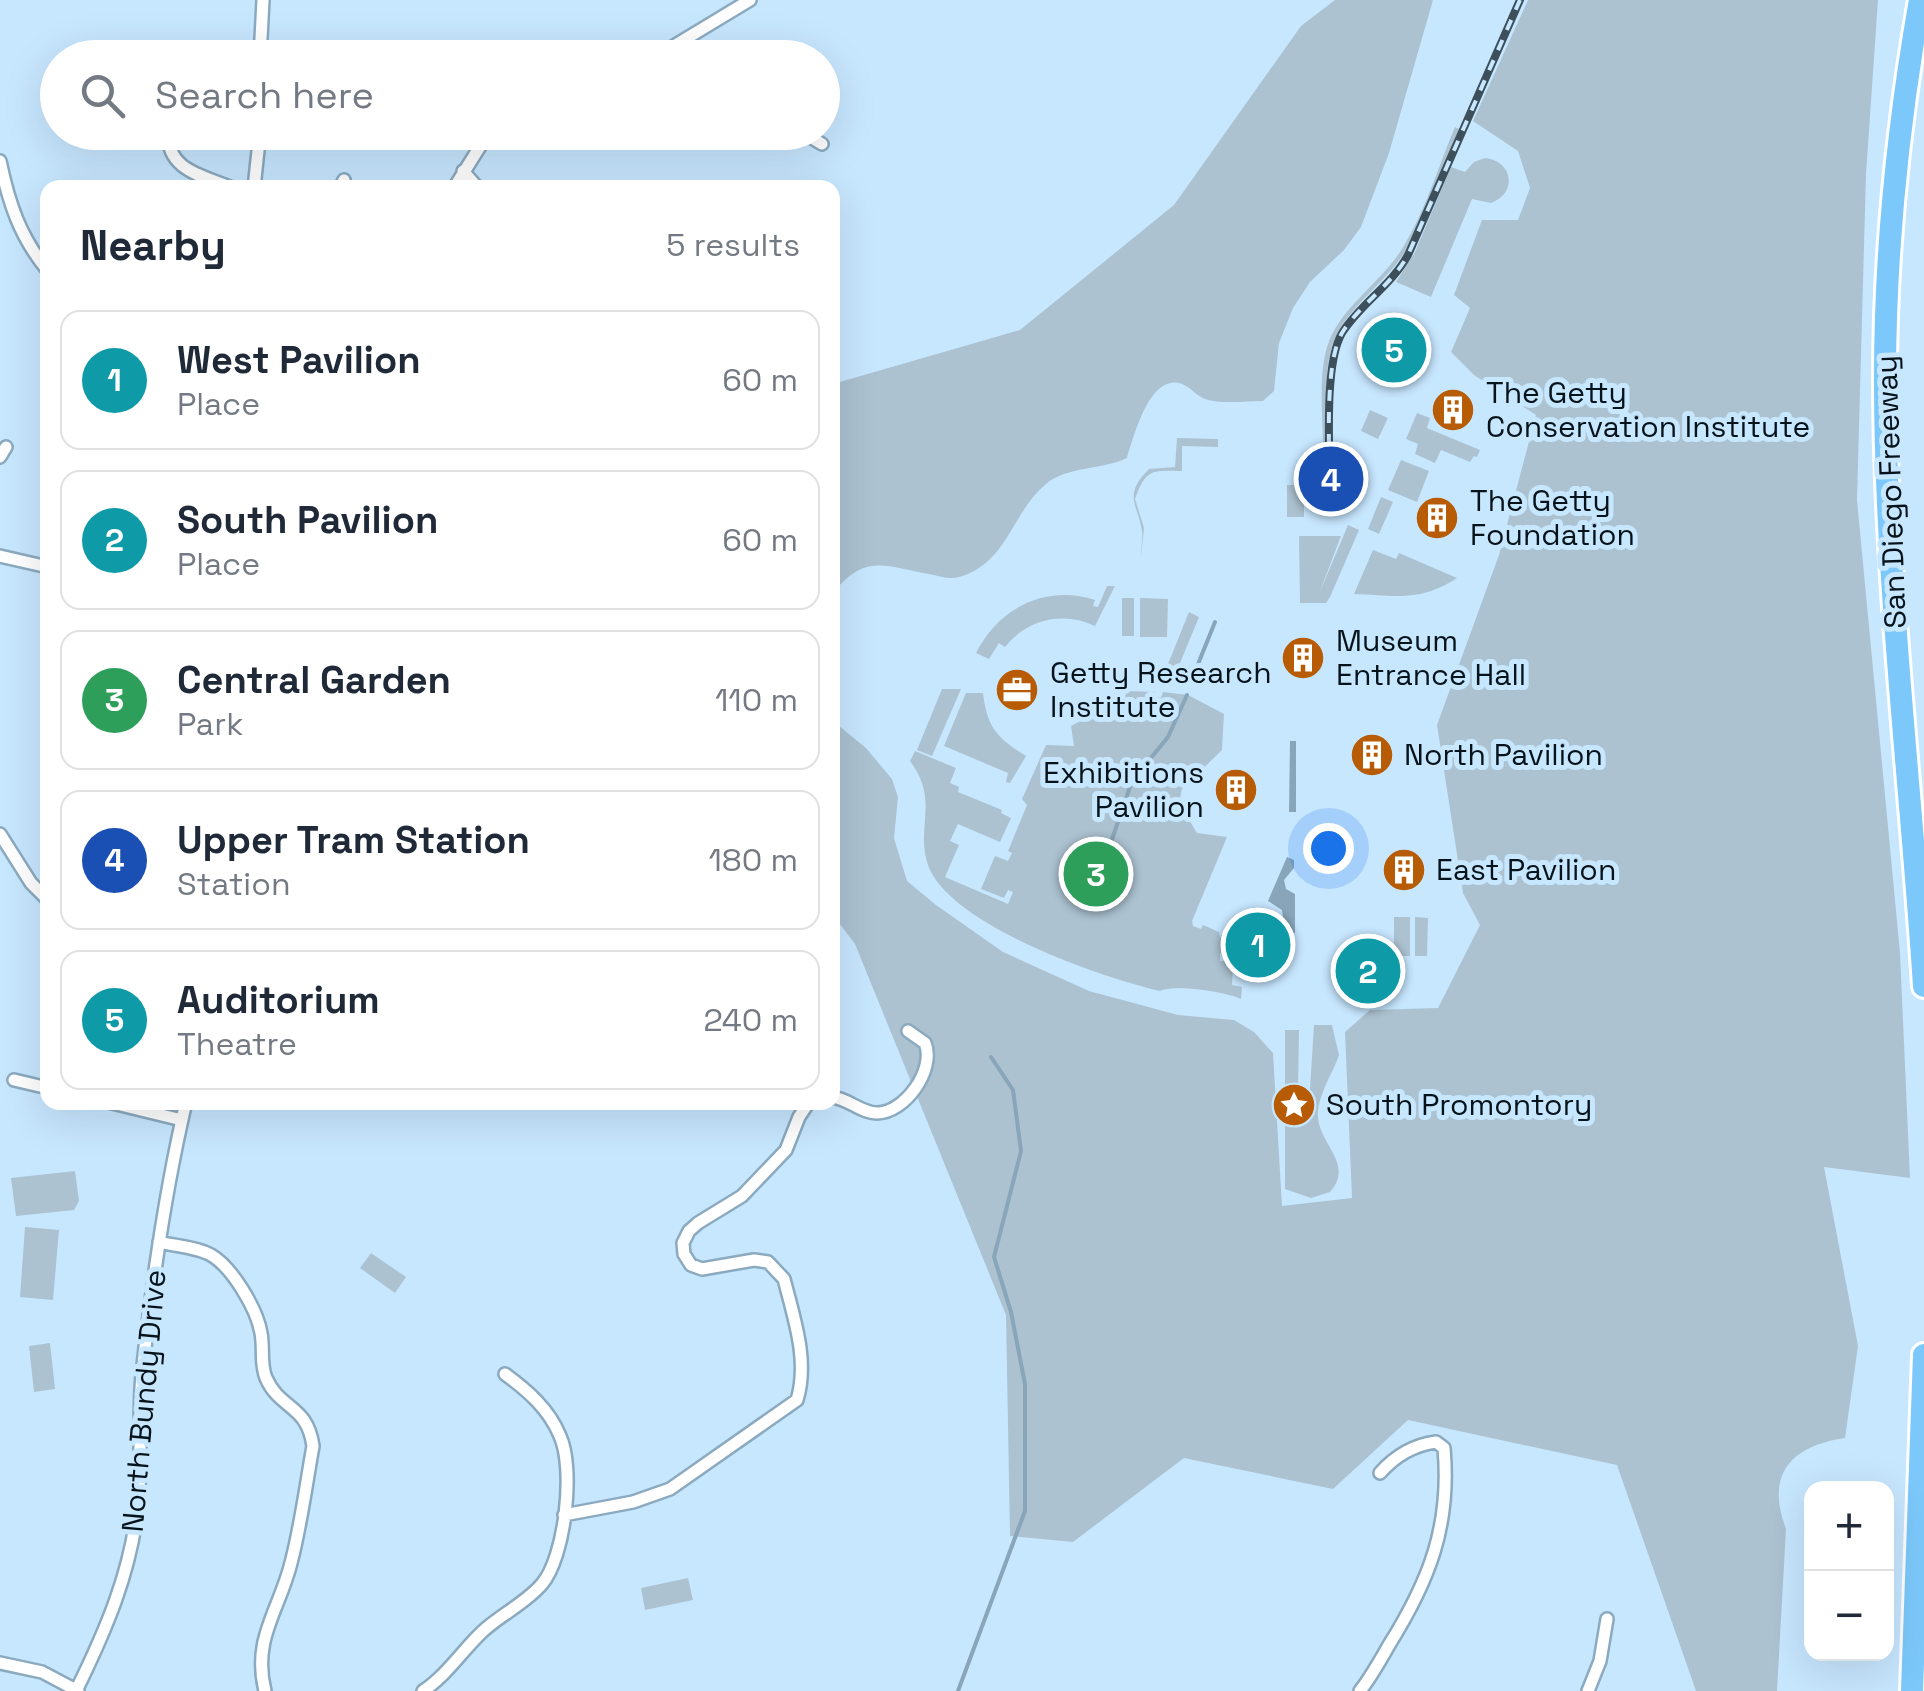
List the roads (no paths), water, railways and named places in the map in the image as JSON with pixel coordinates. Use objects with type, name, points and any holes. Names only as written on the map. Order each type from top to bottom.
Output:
[{"type":"highway","name":"San Diego Freeway","points":[[1920,0],[1898,151],[1886,304],[1885,377],[1889,527],[1924,986]]},
{"type":"highway","points":[[1924,59],[1902,254],[1899,372],[1903,514],[1924,807]]},
{"type":"highway","points":[[1912,1691],[1924,1355]]},
{"type":"street","points":[[261,40],[263,0]]},
{"type":"street","points":[[684,40],[750,0]]},
{"type":"street","points":[[169,150],[179,165],[214,180]]},
{"type":"street","points":[[255,180],[258,150]]},
{"type":"street","points":[[458,180],[477,150]]},
{"type":"street","points":[[0,161],[17,226],[40,261]]},
{"type":"street","points":[[462,171],[470,180]]},
{"type":"street","points":[[0,556],[40,565]]},
{"type":"street","points":[[0,834],[40,892]]},
{"type":"street","points":[[840,1100],[869,1112],[897,1108],[926,1069],[928,1059],[925,1043],[908,1031]]},
{"type":"street","points":[[14,1080],[40,1086]]},
{"type":"street","points":[[141,1110],[182,1120]]},
{"type":"street","name":"North Bundy Drive","points":[[77,1691],[110,1622],[127,1571],[138,1506],[142,1379],[159,1242],[184,1110]]},
{"type":"street","points":[[564,1515],[652,1498],[797,1400],[802,1381],[801,1354],[779,1270],[768,1262],[754,1260],[702,1270],[691,1265],[683,1242],[698,1223],[742,1196],[786,1150],[804,1110]]},
{"type":"street","points":[[159,1242],[208,1253],[228,1271],[259,1322],[265,1376],[274,1391],[310,1428],[312,1446],[292,1561],[262,1644],[265,1691]]},
{"type":"street","points":[[423,1691],[436,1683],[494,1621],[540,1586],[559,1548],[566,1466],[562,1438],[531,1394],[505,1374]]},
{"type":"street","points":[[1360,1691],[1414,1604],[1430,1570],[1444,1496],[1444,1448],[1436,1442],[1418,1446],[1391,1460],[1380,1474]]},
{"type":"street","points":[[1588,1691],[1600,1661],[1607,1619]]},
{"type":"street","points":[[0,1662],[42,1672],[77,1691]]},
{"type":"waterway","points":[[1192,679],[1215,622]]},
{"type":"waterway","points":[[1107,854],[1132,781],[1168,737],[1187,695]]},
{"type":"waterway","points":[[958,1691],[1025,1511],[1025,1384],[1011,1312],[994,1257],[1021,1151],[1013,1090],[991,1057]]},
{"type":"railway","points":[[1330,511],[1329,419],[1336,349],[1349,323],[1408,255],[1520,0]]},
{"type":"place","name":"Auditorium","points":[[1394,350]]},
{"type":"place","name":"The Getty Conservation Institute","points":[[1453,410]]},
{"type":"place","name":"Upper Tram Station","points":[[1331,479]]},
{"type":"place","name":"The Getty Foundation","points":[[1437,518]]},
{"type":"place","name":"Museum Entrance Hall","points":[[1303,658]]},
{"type":"place","name":"Getty Research Institute","points":[[1017,690]]},
{"type":"place","name":"North Pavilion","points":[[1372,755]]},
{"type":"place","name":"Exhibitions Pavilion","points":[[1236,790]]},
{"type":"place","name":"East Pavilion","points":[[1404,870]]},
{"type":"place","name":"Central Garden","points":[[1096,874]]},
{"type":"place","name":"West Pavilion","points":[[1258,945]]},
{"type":"place","name":"South Pavilion","points":[[1368,971]]},
{"type":"place","name":"South Promontory","points":[[1294,1105]]}]
